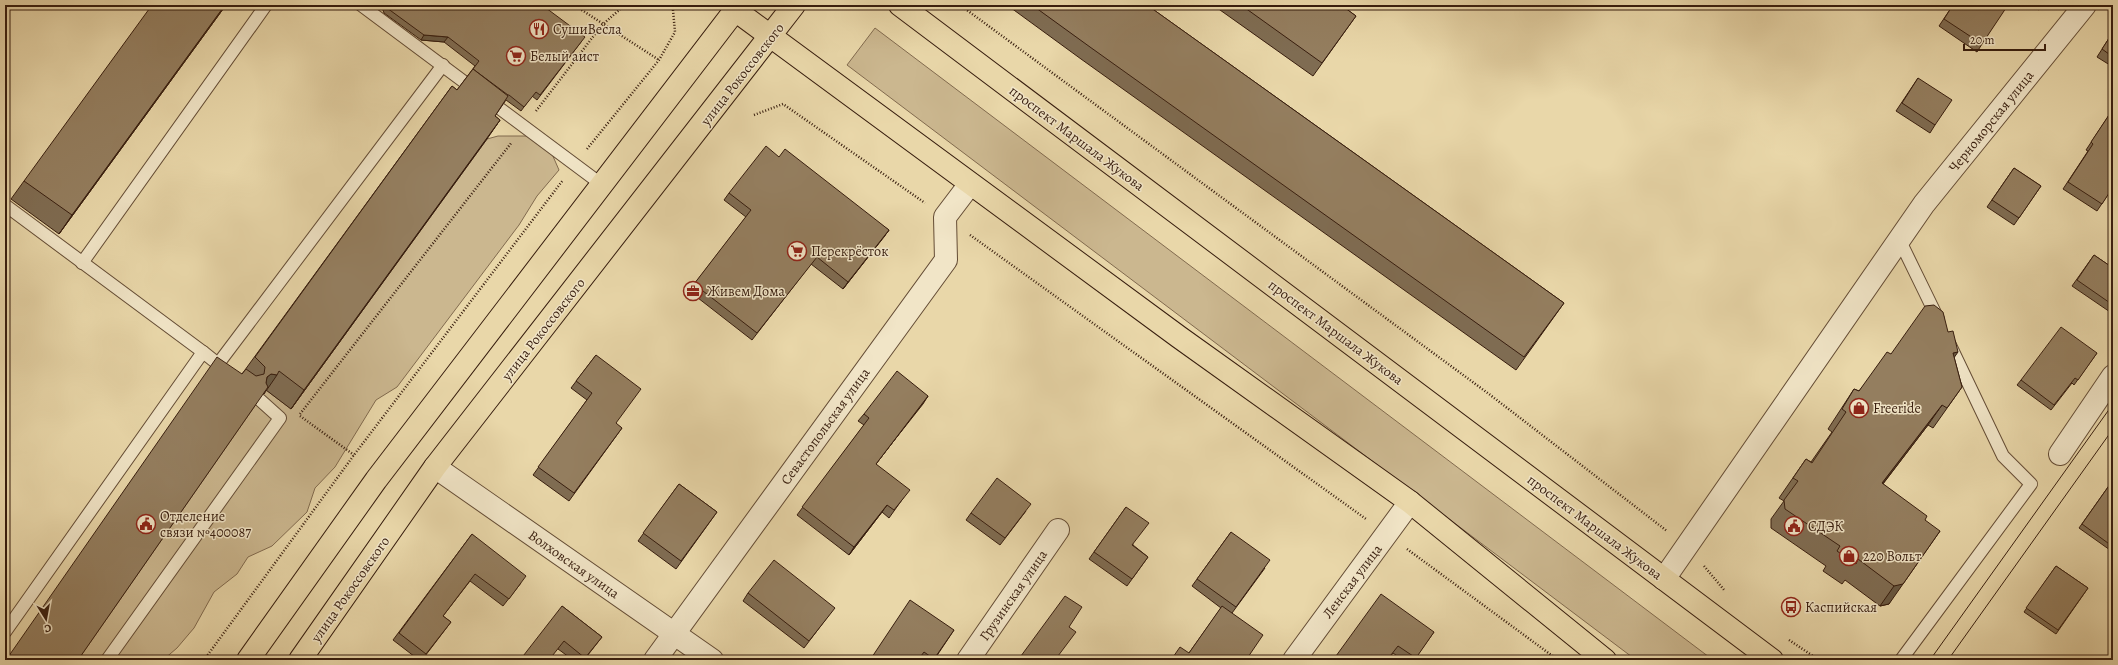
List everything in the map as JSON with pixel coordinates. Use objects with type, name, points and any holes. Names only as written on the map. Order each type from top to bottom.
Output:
[{"type":"highway","name":"улица Рокоссовского","points":[[300,660],[435,467],[771,37],[794,5]]},
{"type":"highway","name":"проспект Маршала Жукова","points":[[900,5],[1772,660]]},
{"type":"highway","points":[[248,660],[376,480],[737,7],[771,37],[1179,338],[1410,502],[1605,660]]},
{"type":"street","name":"Черноморская улица","points":[[1664,579],[1924,204],[2085,5]]},
{"type":"street","points":[[945,217],[970,184]]},
{"type":"street","name":"Севастопольская улица","points":[[655,660],[946,260],[945,217]]},
{"type":"street","points":[[2060,454],[2113,376]]},
{"type":"street","name":"Волховская улица","points":[[435,467],[712,660]]},
{"type":"street","name":"Ленская улица","points":[[1294,660],[1388,534],[1410,502]]},
{"type":"street","name":"Грузинская улица","points":[[968,660],[1058,530]]},
{"type":"lane","points":[[82,263],[266,5]]},
{"type":"lane","points":[[361,5],[575,163],[601,184]]},
{"type":"lane","points":[[218,364],[442,65]]},
{"type":"lane","points":[[5,205],[203,352],[229,374]]},
{"type":"lane","points":[[1899,239],[2003,456],[2031,484],[1901,660]]},
{"type":"lane","points":[[5,632],[203,352]]},
{"type":"lane","points":[[107,660],[280,418],[260,400]]},
{"type":"path","points":[[574,5],[602,25],[659,60]]},
{"type":"path","points":[[280,418],[299,415],[602,25],[625,5]]},
{"type":"path","points":[[204,660],[354,456],[575,163],[659,60],[675,32],[673,10],[666,5]]},
{"type":"path","points":[[960,5],[1482,389],[1687,546],[1728,594]]},
{"type":"path","points":[[754,115],[783,104],[945,217],[1388,534],[1558,660]]},
{"type":"path","points":[[299,415],[354,456]]},
{"type":"path","points":[[1788,639],[1819,660]]},
{"type":"shaded area","points":[[875,28],[1713,660],[1636,660],[847,65]]},
{"type":"shaded area","points":[[498,136],[528,136],[552,154],[559,170],[537,196],[519,225],[397,387],[376,400],[335,467],[315,488],[307,512],[272,546],[248,557],[237,574],[214,592],[194,628],[177,648],[163,660],[78,660],[266,390],[291,409],[487,139]]},
{"type":"building","points":[[152,5],[225,5],[72,215],[24,181]]},
{"type":"building","name":"Белый аист","points":[[386,5],[542,5],[585,37],[540,95],[536,92],[524,107],[473,69],[479,61],[448,37],[424,35],[387,8]]},
{"type":"building","points":[[1032,5],[1147,5],[1564,303],[1524,357]]},
{"type":"building","points":[[1241,5],[1341,5],[1356,16],[1322,63]]},
{"type":"building","points":[[1953,5],[2000,5],[2006,8],[1982,44],[1944,19]]},
{"type":"building","points":[[2113,32],[2113,57],[2102,49]]},
{"type":"building","points":[[473,69],[508,96],[495,116],[500,120],[304,390],[279,371],[277,375],[271,374],[267,377],[266,383],[268,387],[78,660],[6,660],[217,357],[242,374],[246,369],[256,376],[264,374],[265,367],[255,357],[452,86],[457,90]]},
{"type":"building","points":[[1918,78],[1952,100],[1935,125],[1902,103]]},
{"type":"building","points":[[2113,109],[2113,187],[2102,204],[2068,182],[2093,144],[2091,142]]},
{"type":"building","name":"Перекрёсток","points":[[766,146],[779,157],[785,149],[889,230],[848,282],[817,257],[757,333],[694,284],[751,210],[729,193]]},
{"type":"building","points":[[2014,168],[2041,186],[2019,218],[1992,200]]},
{"type":"building","points":[[2094,255],[2113,268],[2113,305],[2077,280]]},
{"type":"building","points":[[1934,305],[1943,312],[1948,332],[1953,331],[1958,352],[1953,353],[1962,387],[1947,408],[1942,405],[1882,483],[1927,516],[1925,520],[1940,531],[1903,584],[1894,586],[1858,559],[1856,564],[1837,551],[1840,546],[1785,509],[1784,500],[1798,481],[1793,478],[1806,459],[1812,463],[1846,412],[1842,409],[1854,389],[1859,391],[1887,352],[1891,354],[1925,306]]},
{"type":"building","points":[[2061,327],[2097,353],[2078,380],[2075,378],[2054,405],[2021,380]]},
{"type":"building","points":[[596,355],[641,389],[616,423],[622,428],[574,493],[538,467],[592,393],[576,381]]},
{"type":"building","points":[[897,371],[928,396],[876,464],[910,490],[894,510],[887,505],[854,547],[802,507],[869,418],[864,414]]},
{"type":"building","points":[[997,478],[1031,504],[1005,538],[971,513]]},
{"type":"building","points":[[2113,480],[2113,545],[2112,546],[2082,524]]},
{"type":"building","points":[[679,484],[717,512],[681,561],[643,533]]},
{"type":"building","points":[[1126,507],[1149,523],[1132,545],[1148,557],[1132,579],[1094,552]]},
{"type":"building","points":[[1231,532],[1270,560],[1236,607],[1197,579]]},
{"type":"building","points":[[472,534],[526,576],[509,599],[475,574],[443,616],[451,622],[426,654],[399,633]]},
{"type":"building","points":[[774,560],[835,608],[809,641],[748,593]]},
{"type":"building","points":[[2056,566],[2088,588],[2058,630],[2026,608]]},
{"type":"building","points":[[1381,594],[1434,632],[1416,658],[1398,646],[1387,660],[1341,660],[1336,656]]},
{"type":"building","points":[[1065,596],[1082,607],[1069,627],[1076,632],[1055,660],[1018,660]]},
{"type":"building","points":[[910,600],[954,630],[934,659],[924,652],[918,660],[870,660]]},
{"type":"building","points":[[562,606],[602,637],[585,658],[564,641],[549,660],[520,660]]},
{"type":"building","points":[[1222,606],[1263,635],[1246,660],[1171,660],[1180,647],[1189,653]]},
{"type":"building","points":[[858,656],[863,660],[855,660]]},
{"type":"tram line","points":[[1930,660],[2113,404]]},
{"type":"tram line","points":[[1948,660],[2113,429]]},
{"type":"place","name":"СушиВесла","points":[[539,29]]},
{"type":"place","name":"Белый аист","points":[[516,56]]},
{"type":"place","name":"Перекрёсток","points":[[797,251]]},
{"type":"place","name":"Живем Дома","points":[[693,291]]},
{"type":"place","name":"Freeride","points":[[1859,408]]},
{"type":"place","name":"Отделение связи №400087","points":[[146,524]]},
{"type":"place","name":"СДЭК","points":[[1794,526]]},
{"type":"place","name":"220 Вольт","points":[[1849,556]]},
{"type":"place","name":"Каспийская","points":[[1791,607]]}]
